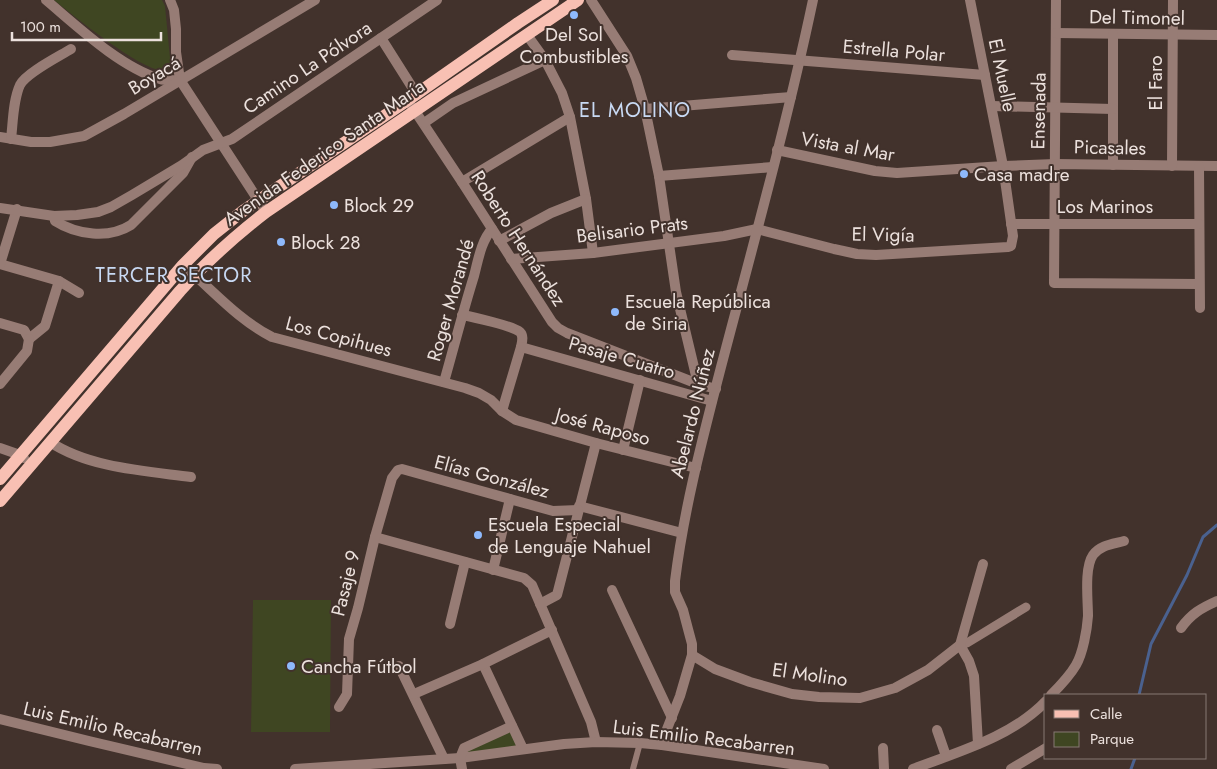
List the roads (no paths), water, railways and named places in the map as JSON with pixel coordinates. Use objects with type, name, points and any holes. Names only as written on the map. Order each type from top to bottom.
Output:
[{"type":"main road","name":"Avenida Federico Santa María","points":[[0,501],[194,275],[226,244],[518,23],[553,0]]},
{"type":"main road","name":"Avenida Federico Santa María","points":[[0,479],[183,265],[214,234],[258,200],[413,102],[526,36],[578,0]]},
{"type":"street","points":[[46,0],[91,38],[122,60],[161,79],[180,80]]},
{"type":"street","points":[[170,0],[174,10],[176,52],[180,80],[266,212]]},
{"type":"street","name":"Boyacá","points":[[0,137],[50,142],[84,136],[315,0]]},
{"type":"street","name":"Camino La Pólvora","points":[[0,208],[17,209],[54,216],[86,215],[111,207],[182,165],[203,150],[232,139],[438,0]]},
{"type":"street","points":[[591,0],[627,56],[645,109],[658,176],[676,292],[698,384]]},
{"type":"street","name":"Abelardo Núñez","points":[[662,745],[666,729],[680,696],[692,655],[692,644],[683,610],[675,592],[674,581],[682,533],[712,401],[791,97],[813,0]]},
{"type":"street","name":"El Muelle","points":[[970,0],[1003,166],[1013,236],[1011,246]]},
{"type":"street","name":"Ensenada","points":[[1056,0],[1054,283],[1199,284]]},
{"type":"street","name":"El Faro","points":[[1172,0],[1172,166]]},
{"type":"street","name":"Del Timonel","points":[[1056,33],[1217,35]]},
{"type":"street","points":[[1113,34],[1113,165]]},
{"type":"street","points":[[526,36],[545,60],[562,93],[570,117],[586,199],[593,252]]},
{"type":"street","name":"Roberto Hernández","points":[[381,38],[424,123],[546,314],[558,328],[698,384],[716,389]]},
{"type":"street","points":[[11,139],[16,96],[20,85],[25,79],[70,49]]},
{"type":"street","name":"Estrella Polar","points":[[732,55],[985,75]]},
{"type":"street","points":[[424,123],[453,103],[545,60]]},
{"type":"street","points":[[645,109],[791,97]]},
{"type":"street","points":[[992,106],[1113,110]]},
{"type":"street","points":[[462,182],[570,117]]},
{"type":"street","name":"Vista al Mar","points":[[777,150],[875,171],[897,173],[1003,166]]},
{"type":"street","name":"Camino La Pólvora","points":[[54,216],[55,221],[61,225],[84,232],[107,234],[123,230],[131,225],[184,173],[192,157]]},
{"type":"street","name":"Picasales","points":[[1003,166],[1055,164],[1217,166]]},
{"type":"street","points":[[1199,166],[1200,308]]},
{"type":"street","points":[[658,176],[773,167]]},
{"type":"street","points":[[499,240],[551,213],[586,199]]},
{"type":"street","points":[[17,209],[0,264],[59,281],[78,293]]},
{"type":"street","name":"Los Marinos","points":[[1011,224],[1199,224]]},
{"type":"street","name":"Roger Morandé","points":[[444,382],[462,314],[485,240],[492,229]]},
{"type":"street","name":"Belisario Prats","points":[[511,259],[593,252],[724,236],[757,229]]},
{"type":"street","name":"El Vigía","points":[[757,229],[858,254],[876,255],[1011,246]]},
{"type":"street","name":"Los Copihues","points":[[183,265],[234,312],[272,337],[465,388],[491,400],[502,412]]},
{"type":"street","points":[[29,339],[45,326],[59,281]]},
{"type":"street","name":"Pasaje Cuatro","points":[[462,314],[518,331],[521,334],[522,343],[712,401]]},
{"type":"street","points":[[0,323],[24,330],[29,339],[27,351],[0,382]]},
{"type":"street","points":[[502,412],[522,343]]},
{"type":"street","points":[[623,450],[640,380]]},
{"type":"street","name":"José Raposo","points":[[502,412],[516,420],[596,443],[696,468]]},
{"type":"street","points":[[50,442],[60,449],[85,459],[130,469],[192,477]]},
{"type":"street","points":[[540,604],[557,595],[596,443]]},
{"type":"street","points":[[0,448],[20,455],[31,465]]},
{"type":"street","name":"Elías González","points":[[398,470],[402,469],[553,511],[579,508],[682,533]]},
{"type":"street","name":"Pasaje 9","points":[[340,707],[347,694],[350,639],[388,488],[398,470]]},
{"type":"street","points":[[493,570],[510,499]]},
{"type":"street","points":[[375,537],[524,578],[532,585],[591,722],[596,742]]},
{"type":"street","points":[[1052,694],[1077,664],[1082,649],[1088,619],[1087,576],[1093,554],[1107,545],[1124,541]]},
{"type":"street","points":[[450,624],[465,562]]},
{"type":"street","points":[[978,744],[974,676],[960,646],[983,564]]},
{"type":"street","points":[[612,590],[672,718]]},
{"type":"street","points":[[1181,628],[1188,619],[1202,608],[1217,601]]},
{"type":"street","name":"El Molino","points":[[692,655],[715,669],[750,682],[792,694],[860,698],[895,688],[928,670],[960,646],[1026,607]]},
{"type":"street","points":[[414,694],[483,664],[552,630]]},
{"type":"street","points":[[483,664],[523,749]]},
{"type":"street","points":[[400,666],[444,759]]},
{"type":"street","points":[[913,769],[978,744],[1013,728],[1044,704]]},
{"type":"street","name":"Luis Emilio Recabarren","points":[[0,719],[99,744],[204,768],[217,769]]},
{"type":"street","points":[[462,769],[460,758],[464,748],[512,726]]},
{"type":"street","points":[[937,730],[946,756]]},
{"type":"street","name":"Luis Emilio Recabarren","points":[[295,769],[460,758],[564,744],[596,742],[662,745],[824,769]]},
{"type":"street","points":[[883,748],[884,769]]},
{"type":"street","points":[[1011,769],[1044,749]]},
{"type":"lane","points":[[634,769],[640,743]]},
{"type":"waterway","points":[[1139,694],[1151,644],[1187,575],[1203,537],[1217,525]]},
{"type":"waterway","points":[[1131,769],[1135,759]]},
{"type":"place","name":"Del Sol Combustibles","points":[[574,15]]},
{"type":"place","name":"Casa madre","points":[[964,174]]},
{"type":"place","name":"Block 29","points":[[334,205]]},
{"type":"place","name":"Block 28","points":[[281,242]]},
{"type":"place","name":"Escuela República de Siria","points":[[615,312]]},
{"type":"place","name":"Escuela Especial de Lenguaje Nahuel","points":[[478,535]]},
{"type":"place","name":"Cancha Fútbol","points":[[291,666]]},
{"type":"district","name":"EL MOLINO","points":[[635,110]]},
{"type":"district","name":"TERCER SECTOR","points":[[174,275]]}]
